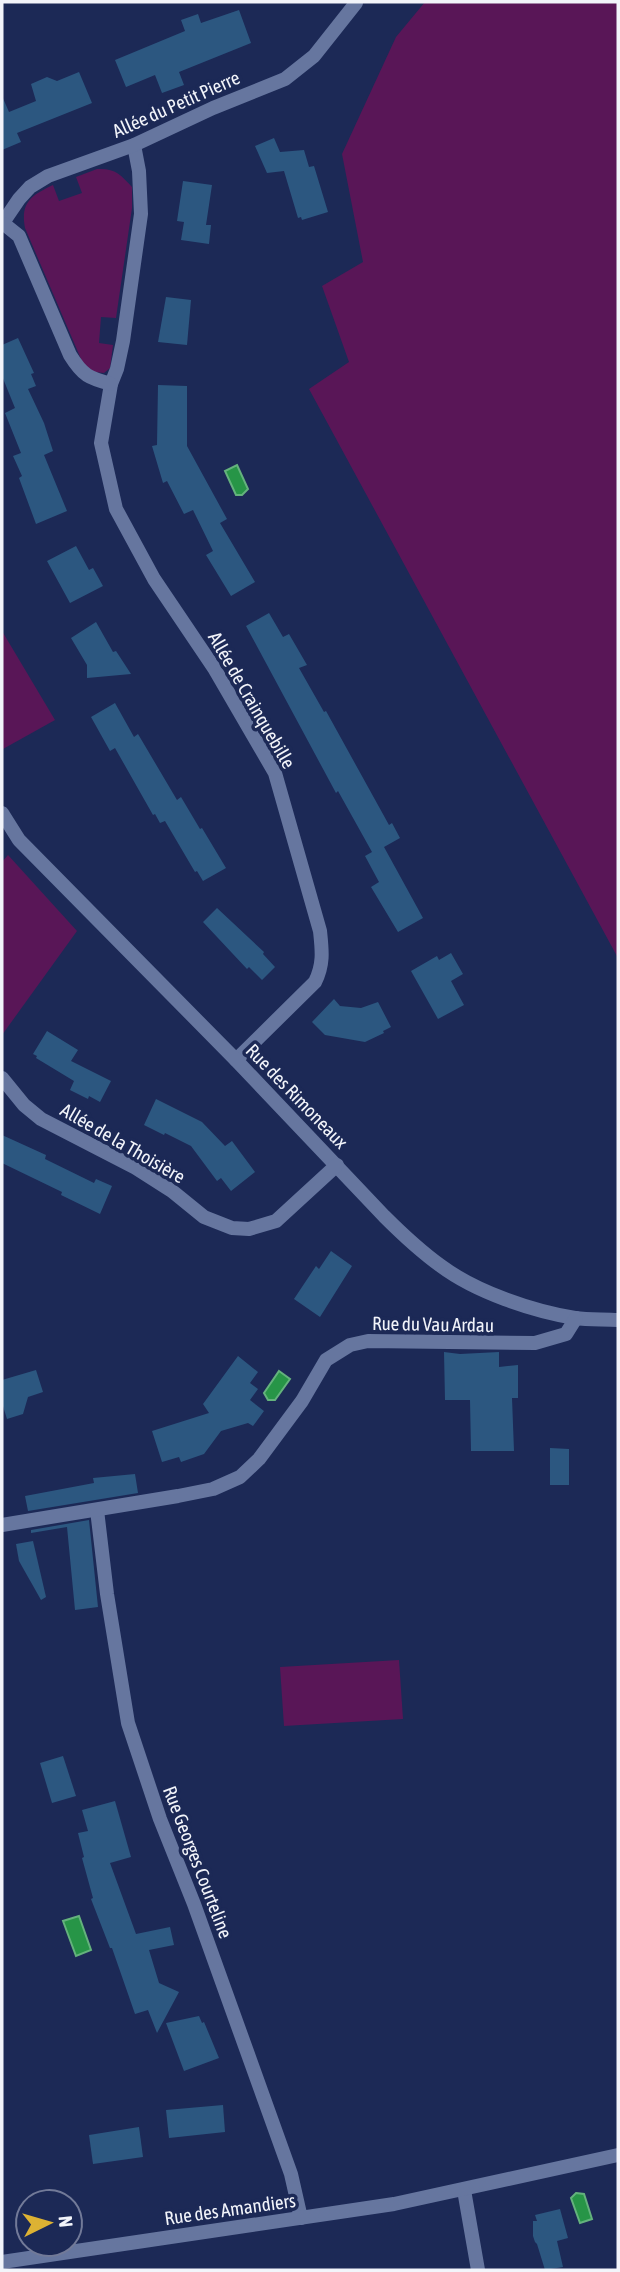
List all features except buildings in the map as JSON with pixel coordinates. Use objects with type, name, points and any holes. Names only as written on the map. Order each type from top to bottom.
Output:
[{"type":"street","name":"Allée du Petit Pierre","points":[[3,224],[30,187],[48,176],[134,145],[213,108],[285,79],[314,56],[356,3]]},
{"type":"street","name":"Allée de Crainquebille","points":[[134,145],[139,171],[141,214],[123,341],[111,384],[101,443],[116,509],[154,579],[214,668],[275,773],[320,931],[322,969],[315,982],[236,1060]]},
{"type":"street","points":[[3,224],[19,236],[70,355],[80,372],[92,379],[111,384]]},
{"type":"street","name":"Rue des Rimoneaux","points":[[2,813],[19,840],[236,1060],[384,1216],[442,1268],[485,1291],[531,1307],[576,1318],[618,1320]]},
{"type":"street","name":"Allée de la Thoisière","points":[[2,1078],[24,1105],[41,1119],[135,1168],[172,1191],[204,1217],[232,1228],[248,1229],[276,1221],[337,1166]]},
{"type":"street","name":"Rue du Vau Ardau","points":[[2,1525],[213,1489],[240,1477],[259,1459],[302,1401],[326,1360],[349,1345],[368,1341],[535,1343],[566,1334],[576,1318]]},
{"type":"street","name":"Rue Georges Courteline","points":[[97,1510],[107,1594],[128,1723],[160,1819],[194,1904],[291,2174],[301,2218]]},
{"type":"street","name":"Rue des Amandiers","points":[[2,2262],[394,2204],[618,2155]]},
{"type":"street","points":[[464,2190],[478,2270]]},
{"type":"shaded area","points":[[425,2],[618,2],[618,958],[309,389],[349,362],[322,286],[363,262],[342,154],[396,37]]},
{"type":"shaded area","points":[[97,169],[117,173],[132,187],[132,208],[116,318],[101,317],[99,343],[113,345],[110,368],[104,373],[84,366],[25,228],[24,219],[29,200],[39,192],[53,185],[59,201],[82,193],[76,177]]},
{"type":"shaded area","points":[[237,465],[248,489],[242,495],[236,495],[225,471]]},
{"type":"shaded area","points":[[2,631],[55,720],[3,749],[2,740]]},
{"type":"shaded area","points":[[8,855],[77,931],[2,1035],[2,862]]},
{"type":"shaded area","points":[[279,1371],[290,1379],[275,1400],[268,1400],[264,1393]]},
{"type":"shaded area","points":[[399,1660],[403,1719],[284,1726],[280,1667]]},
{"type":"shaded area","points":[[79,1916],[91,1950],[76,1956],[63,1921]]},
{"type":"shaded area","points":[[576,2193],[584,2194],[592,2219],[580,2223],[571,2198]]}]
